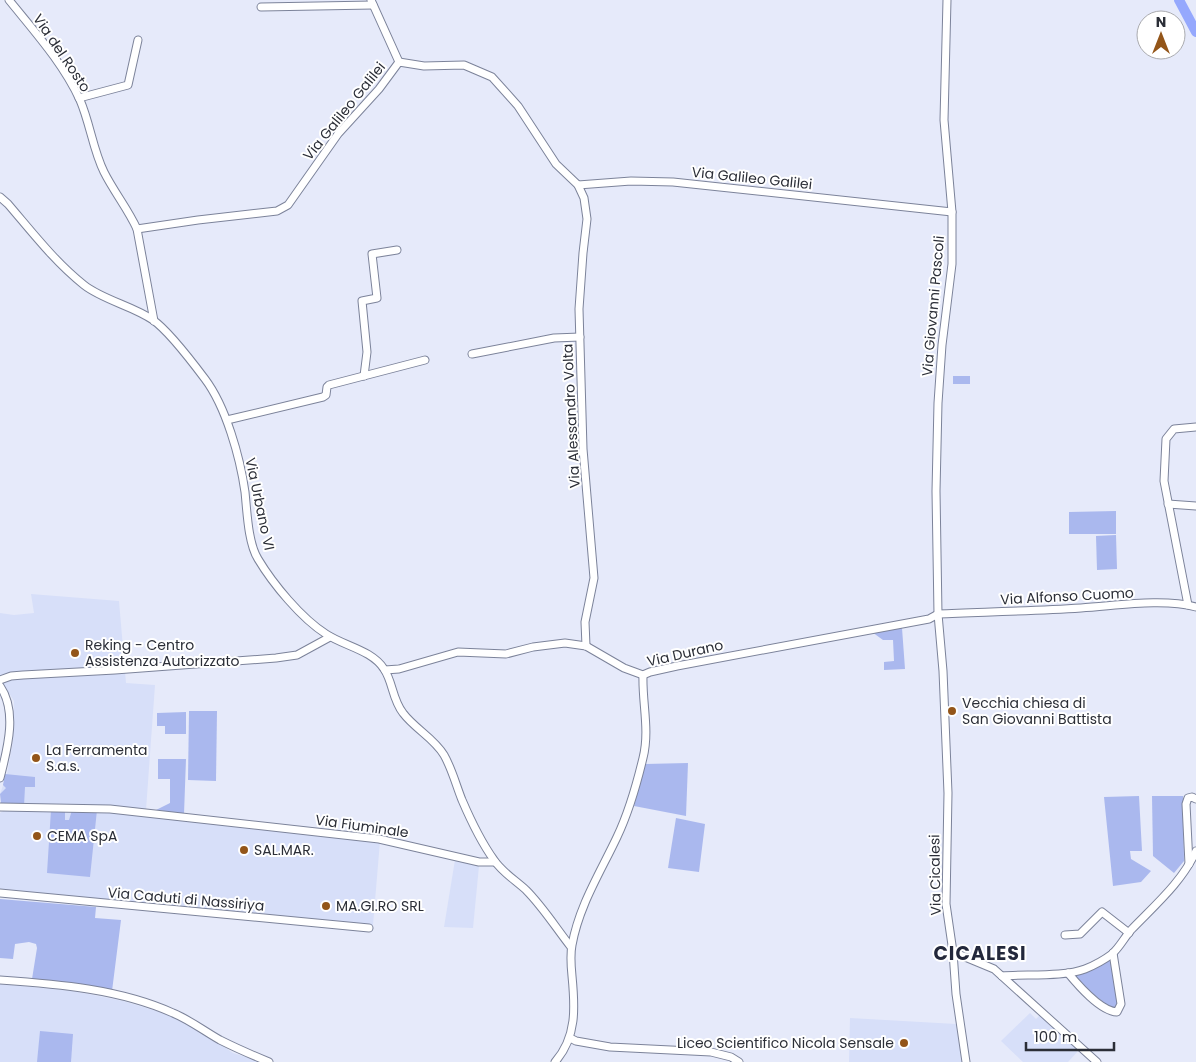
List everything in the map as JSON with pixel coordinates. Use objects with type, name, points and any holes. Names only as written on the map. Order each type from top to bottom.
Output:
[{"type":"street","name":"Via del Rosto","points":[[9,0],[42,40],[69,80],[87,117],[99,160],[137,229],[154,321]]},
{"type":"street","name":"Via Giovanni Pascoli","points":[[938,614],[936,491],[938,403],[942,345],[952,264],[952,212],[944,120],[947,0]]},
{"type":"street","points":[[261,7],[372,2],[399,62]]},
{"type":"street","points":[[78,98],[128,85],[138,40]]},
{"type":"street","name":"Via Galileo Galilei","points":[[137,229],[278,211],[288,206],[338,134],[379,89],[399,62],[424,66],[464,65],[492,77],[518,106],[556,164],[578,185],[631,181],[673,182],[952,212]]},
{"type":"street","name":"Via Alessandro Volta","points":[[578,185],[584,198],[587,219],[579,309],[583,449],[594,578],[585,622],[586,646]]},
{"type":"street","name":"Via Urbano VI","points":[[0,197],[50,253],[86,287],[154,321],[164,330],[207,381],[218,398],[227,420],[242,477],[254,551],[257,558],[280,589],[314,626],[330,637],[370,656],[385,670]]},
{"type":"street","points":[[364,376],[368,352],[362,301],[377,298],[372,254],[396,250]]},
{"type":"street","points":[[472,354],[554,338],[580,337]]},
{"type":"street","points":[[227,420],[323,397],[326,395],[329,385],[424,360]]},
{"type":"street","points":[[1188,605],[1164,481],[1166,439],[1174,429],[1196,427]]},
{"type":"street","points":[[1168,504],[1196,506]]},
{"type":"street","name":"Via Alfonso Cuomo","points":[[938,614],[1160,603],[1188,605],[1196,608]]},
{"type":"street","name":"Via Durano","points":[[385,670],[399,669],[458,652],[506,654],[554,644],[586,646],[624,668],[643,675],[677,666],[929,619],[938,614]]},
{"type":"street","name":"Via Cicalesi","points":[[938,614],[943,670],[948,793],[946,904],[966,1062]]},
{"type":"street","points":[[0,680],[11,676],[256,660],[297,655],[330,637]]},
{"type":"street","points":[[385,670],[396,701],[402,711],[411,722],[434,742],[445,757],[478,834],[495,862],[527,891],[571,947]]},
{"type":"street","points":[[555,1062],[564,1052],[570,1038],[574,1003],[571,947],[587,895],[625,818],[643,759],[647,732],[643,699],[643,675]]},
{"type":"street","points":[[0,686],[8,702],[10,727],[0,778]]},
{"type":"street","points":[[1189,866],[1186,804],[1188,798],[1196,799]]},
{"type":"street","name":"Via Fiuminale","points":[[0,807],[110,809],[379,839],[479,862],[495,862]]},
{"type":"street","points":[[1002,976],[1068,972],[1083,970],[1097,964],[1113,953],[1167,893],[1189,866],[1196,851]]},
{"type":"street","name":"Via Caduti di Nassiriya","points":[[0,893],[369,928]]},
{"type":"street","points":[[1065,935],[1080,934],[1102,912],[1129,933]]},
{"type":"street","points":[[952,952],[986,965],[1002,976],[1097,1062]]},
{"type":"street","points":[[1068,972],[1102,1006],[1117,1012],[1121,1004],[1113,953]]},
{"type":"street","points":[[0,980],[70,987],[154,1005],[175,1014],[221,1040],[269,1062]]},
{"type":"street","points":[[570,1038],[576,1041],[610,1047],[711,1052],[731,1057],[739,1062]]},
{"type":"shaded area","points":[[953,376],[970,376],[970,384],[953,384]]},
{"type":"shaded area","points":[[1116,511],[1116,534],[1069,534],[1069,512]]},
{"type":"shaded area","points":[[1116,535],[1117,569],[1097,570],[1096,536]]},
{"type":"shaded area","points":[[31,594],[119,601],[126,683],[155,685],[146,810],[117,806],[8,805],[0,794],[7,774],[13,741],[14,701],[0,679],[0,613],[14,615],[34,613]]},
{"type":"shaded area","points":[[902,628],[905,669],[884,670],[884,662],[894,661],[893,640],[883,640],[872,632]]},
{"type":"shaded area","points":[[189,711],[217,711],[216,781],[188,780]]},
{"type":"shaded area","points":[[186,712],[186,734],[165,734],[165,726],[157,726],[157,713]]},
{"type":"shaded area","points":[[158,759],[186,759],[184,814],[156,810],[170,803],[170,779],[158,779]]},
{"type":"shaded area","points":[[688,763],[686,816],[634,806],[645,764]]},
{"type":"shaded area","points":[[5,774],[35,777],[35,787],[25,787],[24,806],[4,805],[1,803],[0,794],[6,788],[3,785]]},
{"type":"shaded area","points":[[1139,796],[1142,851],[1130,851],[1131,859],[1151,871],[1141,882],[1113,886],[1104,797]]},
{"type":"shaded area","points":[[1152,796],[1183,796],[1184,861],[1174,873],[1153,856]]},
{"type":"shaded area","points":[[8,808],[97,811],[380,841],[373,925],[0,889],[0,813]]},
{"type":"shaded area","points":[[51,810],[65,810],[65,820],[69,820],[72,810],[97,810],[90,877],[47,873]]},
{"type":"shaded area","points":[[676,818],[705,824],[699,872],[668,868]]},
{"type":"shaded area","points":[[455,860],[479,866],[473,928],[444,927]]},
{"type":"shaded area","points":[[0,899],[96,907],[95,918],[121,920],[112,991],[32,979],[36,944],[29,942],[15,944],[13,959],[0,958]]},
{"type":"shaded area","points":[[1111,958],[1118,1006],[1112,1009],[1073,975],[1092,970]]},
{"type":"shaded area","points":[[0,984],[73,991],[123,1001],[150,1009],[170,1015],[202,1032],[233,1053],[262,1062],[0,1062]]},
{"type":"shaded area","points":[[1030,1013],[1036,1019],[1040,1015],[1079,1050],[1068,1062],[1023,1062],[1001,1041]]},
{"type":"shaded area","name":"Liceo Scientifico Nicola Sensale","points":[[850,1018],[956,1024],[962,1062],[849,1062]]},
{"type":"shaded area","points":[[40,1031],[73,1034],[71,1062],[37,1062]]},
{"type":"waterway","points":[[1179,0],[1196,32]]},
{"type":"place","name":"Reking - Centro Assistenza Autorizzato","points":[[75,653]]},
{"type":"place","name":"Vecchia chiesa di San Giovanni Battista","points":[[952,711]]},
{"type":"place","name":"La Ferramenta S.a.s.","points":[[36,758]]},
{"type":"place","name":"CEMA SpA","points":[[37,836]]},
{"type":"place","name":"SAL.MAR.","points":[[244,850]]},
{"type":"place","name":"MA.GI.RO SRL","points":[[326,906]]},
{"type":"place","name":"Liceo Scientifico Nicola Sensale","points":[[904,1043]]},
{"type":"district","name":"CICALESI","points":[[980,953]]}]
